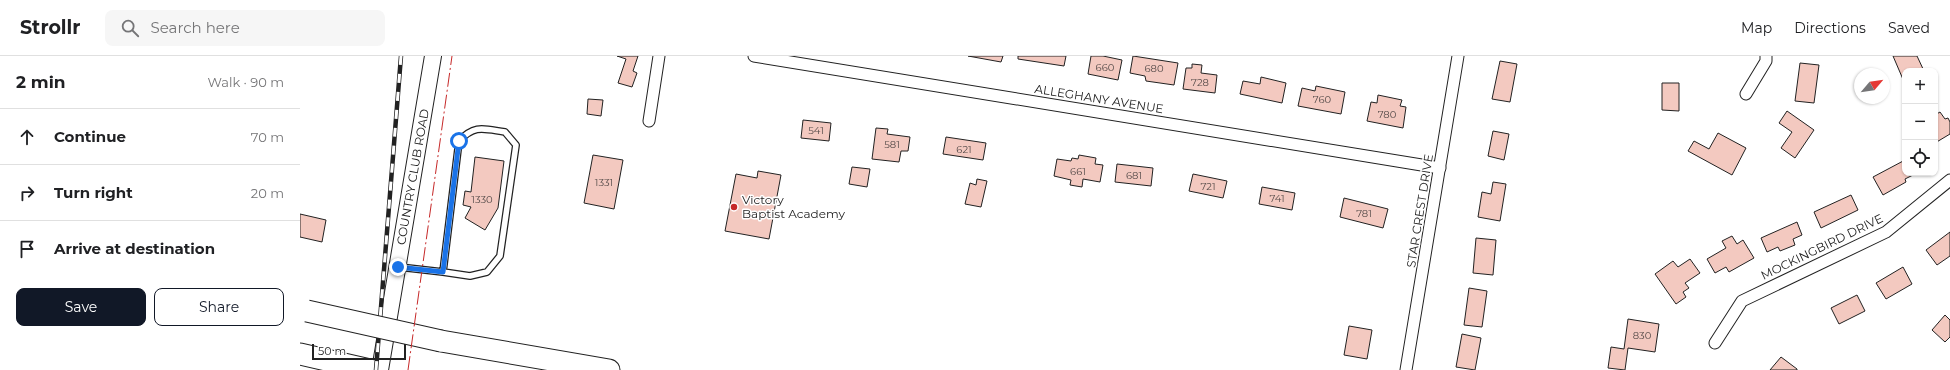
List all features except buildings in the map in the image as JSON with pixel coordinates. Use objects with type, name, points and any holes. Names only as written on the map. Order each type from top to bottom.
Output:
[{"type":"highway","points":[[304,310],[441,340],[609,370]]},
{"type":"highway","points":[[301,355],[370,370]]},
{"type":"street","name":"COUNTRY CLUB ROAD","points":[[380,370],[433,56]]},
{"type":"street","points":[[649,121],[659,56]]},
{"type":"street","name":"ALLEGHANY AVENUE","points":[[754,56],[1440,168]]},
{"type":"street","name":"STAR CREST DRIVE","points":[[1406,370],[1458,56]]},
{"type":"street","points":[[1746,94],[1766,61],[1766,56]]},
{"type":"street","name":"MOCKINGBIRD DRIVE","points":[[1715,343],[1742,300],[1886,232],[1950,180]]},
{"type":"lane","points":[[398,267],[470,276],[487,272],[500,256],[516,145],[505,132],[478,128],[467,133],[459,141],[443,272]]},
{"type":"railway","points":[[376,370],[401,56]]},
{"type":"power","points":[[408,370],[452,56]]},
{"type":"place","name":"Victory Baptist Academy","points":[[734,207]]},
{"type":"route","points":[[398,267],[443,272],[459,141]]}]
